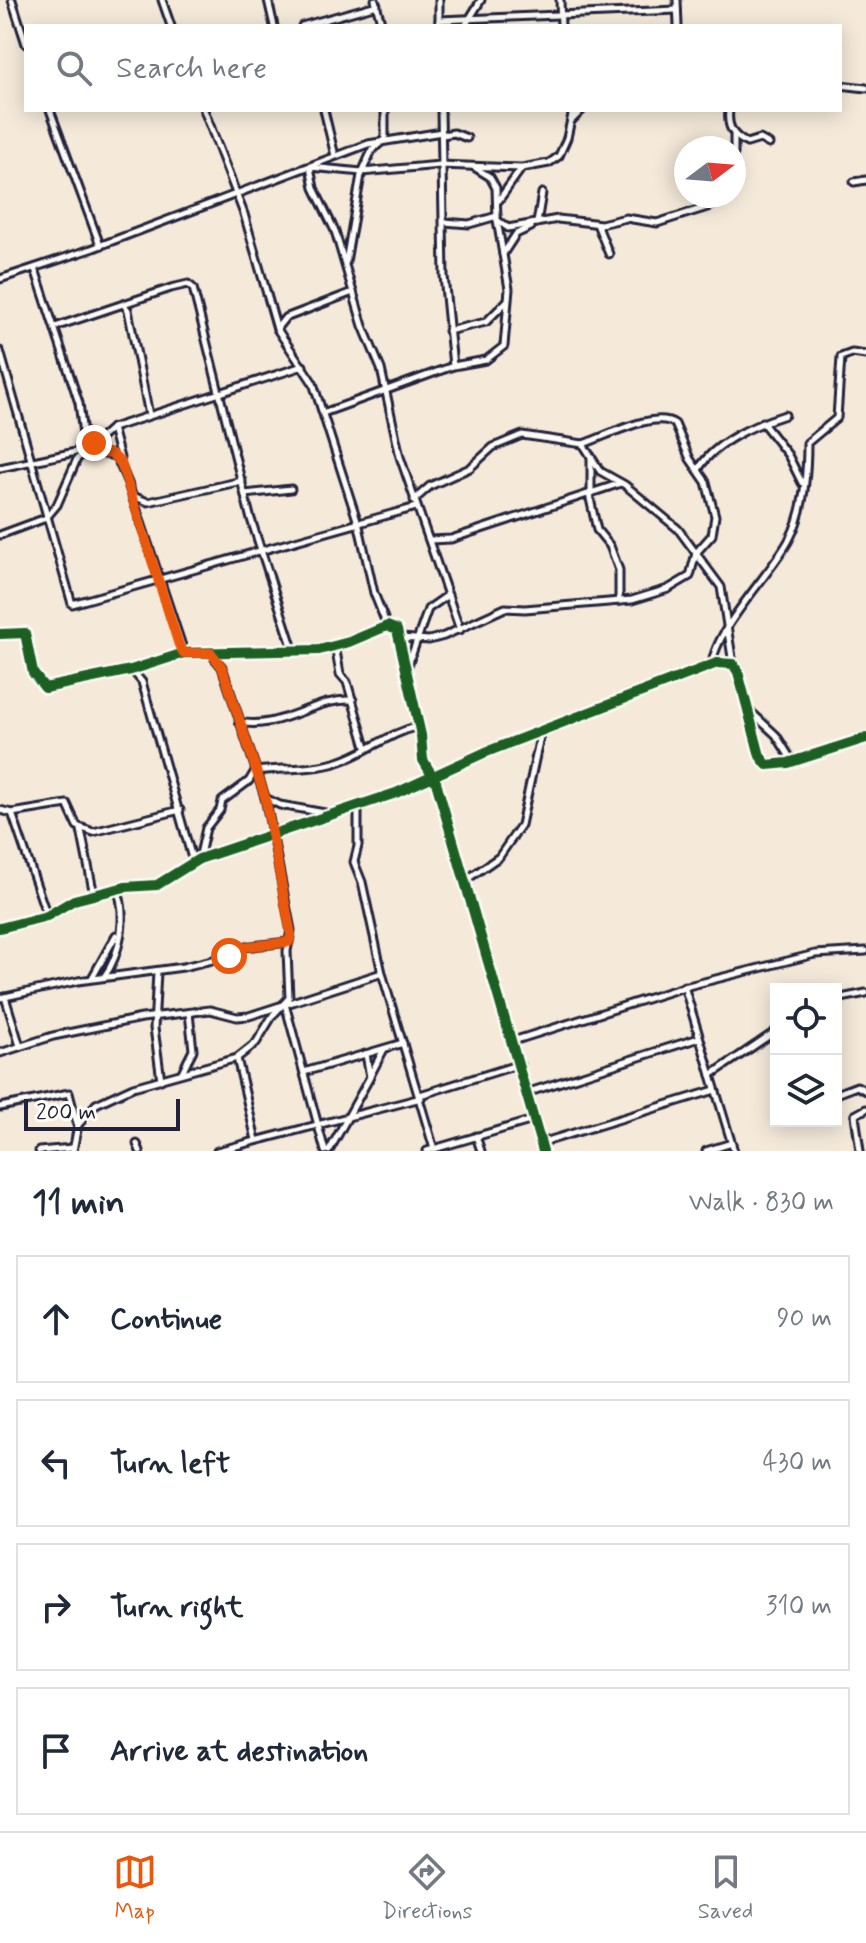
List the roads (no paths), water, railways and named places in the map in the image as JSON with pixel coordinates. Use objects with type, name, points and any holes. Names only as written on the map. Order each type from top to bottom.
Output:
[{"type":"street","points":[[12,0],[24,38]]},
{"type":"street","points":[[162,0],[170,24]]},
{"type":"street","points":[[268,0],[274,24]]},
{"type":"street","points":[[439,0],[439,23],[468,18],[677,10]]},
{"type":"street","points":[[466,24],[481,0]]},
{"type":"street","points":[[560,0],[561,24]]},
{"type":"street","points":[[677,0],[678,24]]},
{"type":"street","points":[[308,24],[376,2],[382,24]]},
{"type":"street","points":[[842,85],[866,88]]},
{"type":"street","points":[[51,112],[100,245]]},
{"type":"street","points":[[205,112],[235,194],[277,329],[313,383],[359,526],[374,593],[387,626]]},
{"type":"street","points":[[324,112],[335,156]]},
{"type":"street","points":[[345,267],[362,172],[372,150],[385,139],[385,112]]},
{"type":"street","points":[[441,112],[440,165],[448,331],[453,366]]},
{"type":"street","points":[[310,167],[362,172],[440,165],[522,168],[556,159],[573,112]]},
{"type":"street","points":[[572,120],[580,112]]},
{"type":"street","points":[[729,112],[729,126],[734,134],[747,143],[760,139],[769,144]]},
{"type":"street","points":[[0,279],[35,269],[385,139],[454,133],[467,138]]},
{"type":"street","points":[[323,413],[453,366],[486,360],[504,346],[508,300],[495,183],[473,166]]},
{"type":"street","points":[[310,167],[314,188],[335,231],[385,392],[400,457],[460,630]]},
{"type":"street","points":[[497,204],[522,168]]},
{"type":"street","points":[[854,182],[866,180]]},
{"type":"street","points":[[536,224],[542,193]]},
{"type":"street","points":[[497,218],[508,228],[558,219],[597,224],[626,218],[651,223],[705,208]]},
{"type":"street","points":[[444,222],[469,224],[497,218]]},
{"type":"street","points":[[503,254],[516,234],[536,224]]},
{"type":"street","points":[[597,224],[609,254]]},
{"type":"street","points":[[35,269],[81,410],[85,450]]},
{"type":"street","points":[[55,327],[191,285],[245,494],[293,649]]},
{"type":"street","points":[[277,329],[285,318],[354,292]]},
{"type":"street","points":[[448,331],[486,322],[508,300]]},
{"type":"street","points":[[124,305],[128,310],[149,415]]},
{"type":"street","points":[[0,351],[72,604],[359,526],[416,507]]},
{"type":"street","points":[[712,665],[713,654],[729,627],[793,534],[809,440],[826,431],[837,418],[841,357],[852,353],[866,355]]},
{"type":"street","points":[[0,535],[46,518],[85,450],[112,428],[303,366]]},
{"type":"street","points":[[698,470],[708,456],[762,422],[785,415]]},
{"type":"street","points":[[401,638],[429,640],[496,615],[504,608],[619,601],[654,594],[684,582],[693,571],[696,553],[712,535],[716,521],[706,482],[675,424],[660,417],[583,444],[522,435],[493,447],[470,468],[426,488],[414,500]]},
{"type":"street","points":[[762,422],[788,455],[803,484]]},
{"type":"street","points":[[112,428],[138,518],[184,653]]},
{"type":"street","points":[[583,444],[600,471],[622,483],[678,529],[721,587],[733,664],[763,760],[772,766],[793,762],[866,738]]},
{"type":"street","points":[[0,468],[85,450],[112,454],[121,463]]},
{"type":"street","points":[[591,456],[590,493],[597,530],[610,546],[619,570],[619,601]]},
{"type":"street","points":[[138,518],[141,508],[148,502],[242,481]]},
{"type":"street","points":[[428,540],[451,539],[622,483]]},
{"type":"street","points":[[245,494],[291,489]]},
{"type":"street","points":[[132,495],[148,502]]},
{"type":"street","points":[[406,671],[430,606],[448,595]]},
{"type":"street","points":[[0,634],[25,633],[33,673],[45,688],[131,670],[184,653],[319,650],[387,626],[397,630],[419,726],[423,760],[432,776],[465,880],[543,1151]]},
{"type":"street","points":[[335,645],[340,674],[347,681],[366,747]]},
{"type":"street","points":[[39,1151],[73,1150],[78,1125],[86,1112],[110,1096],[237,1058],[256,1043],[290,994],[291,930],[265,797],[222,667],[211,653]]},
{"type":"street","points":[[0,928],[47,916],[71,901],[117,889],[157,885],[196,861],[327,814],[358,807],[712,665],[733,664]]},
{"type":"street","points":[[131,670],[142,682],[196,861]]},
{"type":"street","points":[[239,722],[265,724],[324,704],[353,700]]},
{"type":"street","points":[[748,710],[776,735],[793,762]]},
{"type":"street","points":[[255,771],[327,764],[359,753],[387,736],[419,726]]},
{"type":"street","points":[[465,880],[499,857],[521,825],[541,732]]},
{"type":"street","points":[[196,861],[207,825],[220,810],[221,801],[249,781],[255,771]]},
{"type":"street","points":[[265,797],[287,807],[327,814]]},
{"type":"street","points":[[0,810],[12,813],[67,804],[81,830],[94,895]]},
{"type":"street","points":[[358,807],[358,846],[354,862],[362,882],[382,973],[420,1096],[431,1150],[533,1120]]},
{"type":"street","points":[[81,830],[93,832],[180,810]]},
{"type":"street","points":[[12,813],[47,916]]},
{"type":"street","points":[[104,977],[117,959],[121,898],[117,889]]},
{"type":"street","points":[[92,979],[118,932]]},
{"type":"street","points":[[20,1046],[3,997],[92,979],[158,971],[229,956],[243,947],[289,942]]},
{"type":"street","points":[[513,1041],[684,986],[815,954],[866,951]]},
{"type":"street","points":[[158,971],[154,1028],[161,1080]]},
{"type":"street","points":[[0,1053],[157,1016],[210,1010],[249,1016],[382,973]]},
{"type":"street","points":[[684,986],[734,1151]]},
{"type":"street","points":[[842,998],[866,993]]},
{"type":"street","points":[[285,1004],[327,1151]]},
{"type":"street","points":[[182,1073],[193,1050],[189,1013]]},
{"type":"street","points":[[710,1075],[770,1035]]},
{"type":"street","points":[[526,1093],[699,1038]]},
{"type":"street","points":[[304,1072],[403,1043]]},
{"type":"street","points":[[327,1151],[350,1115],[384,1049]]},
{"type":"street","points":[[366,1054],[370,1077]]},
{"type":"street","points":[[237,1058],[256,1140]]},
{"type":"street","points":[[217,1151],[420,1096],[520,1064]]},
{"type":"street","points":[[842,1093],[865,1087]]},
{"type":"street","points":[[541,1143],[715,1090]]},
{"type":"street","points":[[0,1107],[69,1093],[78,1125]]},
{"type":"street","points":[[860,1151],[855,1115],[866,1109]]},
{"type":"street","points":[[476,1136],[481,1151]]},
{"type":"street","points":[[706,1151],[732,1143]]},
{"type":"street","points":[[137,1144],[140,1151]]}]
